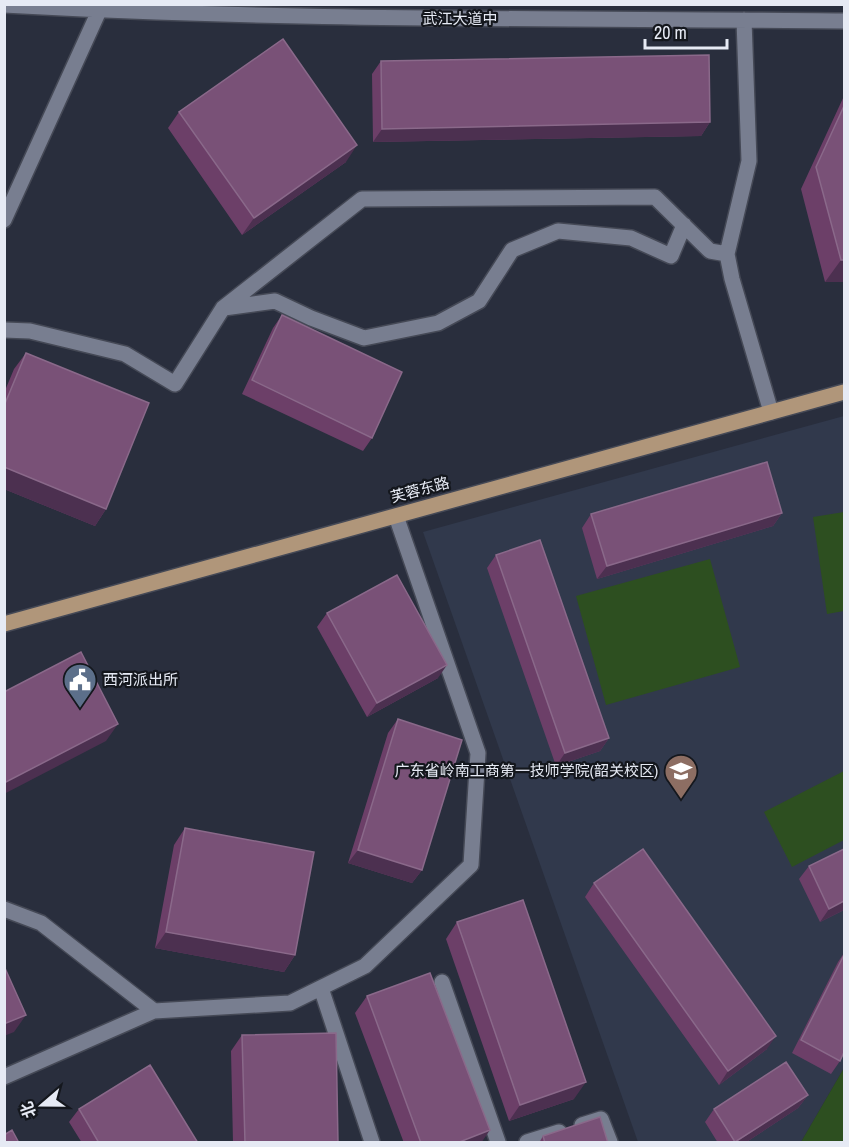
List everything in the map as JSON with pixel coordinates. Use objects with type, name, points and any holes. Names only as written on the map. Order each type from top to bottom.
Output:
[{"type":"main road","name":"芙蓉东路","points":[[4,624],[844,392]]},
{"type":"street","name":"武江大道中","points":[[4,5],[99,11],[420,19],[844,21]]},
{"type":"street","points":[[4,220],[99,11]]},
{"type":"street","points":[[744,20],[749,161],[727,254],[732,279],[771,412]]},
{"type":"street","points":[[4,330],[30,332],[125,354],[175,384],[223,308],[362,198],[655,197],[710,251],[727,254]]},
{"type":"street","points":[[223,308],[275,301],[311,318],[364,338],[438,323],[479,301],[512,250],[558,231],[631,238],[671,256],[684,225]]},
{"type":"street","points":[[4,1077],[154,1011],[290,1003],[365,966],[471,865],[478,753],[396,516]]},
{"type":"street","points":[[4,909],[41,923],[154,1011]]},
{"type":"street","points":[[442,982],[498,1143]]},
{"type":"street","points":[[321,988],[372,1143]]},
{"type":"street","points":[[527,1143],[601,1119],[610,1143]]},
{"type":"shaded area","name":"广东省岭南工商第一技师学院(韶关校区)","points":[[844,416],[844,1068],[801,1142],[638,1142],[423,532]]},
{"type":"green space","points":[[844,512],[844,611],[827,614],[813,517]]},
{"type":"green space","points":[[710,559],[740,667],[606,705],[576,596]]},
{"type":"green space","points":[[844,771],[844,840],[792,867],[764,812]]},
{"type":"green space","points":[[844,1068],[844,1142],[801,1142]]},
{"type":"building","points":[[283,39],[357,145],[254,218],[179,112]]},
{"type":"building","points":[[709,55],[710,122],[382,129],[381,61]]},
{"type":"building","points":[[844,106],[844,260],[841,260],[816,167]]},
{"type":"building","points":[[282,315],[402,372],[372,438],[252,380]]},
{"type":"building","points":[[26,353],[149,403],[106,509],[4,467],[4,406]]},
{"type":"building","points":[[767,462],[782,513],[607,566],[591,514]]},
{"type":"building","points":[[540,540],[609,738],[565,753],[496,555]]},
{"type":"building","points":[[397,575],[447,665],[377,703],[327,613]]},
{"type":"building","points":[[81,652],[118,724],[4,783],[4,692]]},
{"type":"building","points":[[398,719],[462,740],[422,870],[358,850]]},
{"type":"building","points":[[185,828],[314,852],[295,955],[166,932]]},
{"type":"building","points":[[643,849],[776,1036],[728,1071],[594,883]]},
{"type":"building","points":[[844,849],[844,901],[829,909],[809,866]]},
{"type":"building","points":[[523,900],[586,1082],[520,1105],[457,922]]},
{"type":"building","points":[[844,955],[844,1052],[840,1061],[801,1040]]},
{"type":"building","points":[[4,966],[26,1015],[4,1024]]},
{"type":"building","points":[[430,973],[490,1130],[457,1143],[421,1143],[367,996]]},
{"type":"building","points":[[336,1033],[338,1143],[245,1143],[242,1035]]},
{"type":"building","points":[[786,1062],[808,1095],[735,1142],[714,1109]]},
{"type":"building","points":[[150,1065],[198,1143],[99,1143],[79,1109]]},
{"type":"building","points":[[600,1117],[608,1143],[545,1143],[543,1136]]},
{"type":"building","points":[[12,1130],[19,1143],[4,1143],[4,1135]]},
{"type":"place","name":"西河派出所","points":[[80,709]]},
{"type":"place","name":"广东省岭南工商第一技师学院(韶关校区)","points":[[681,800]]}]
